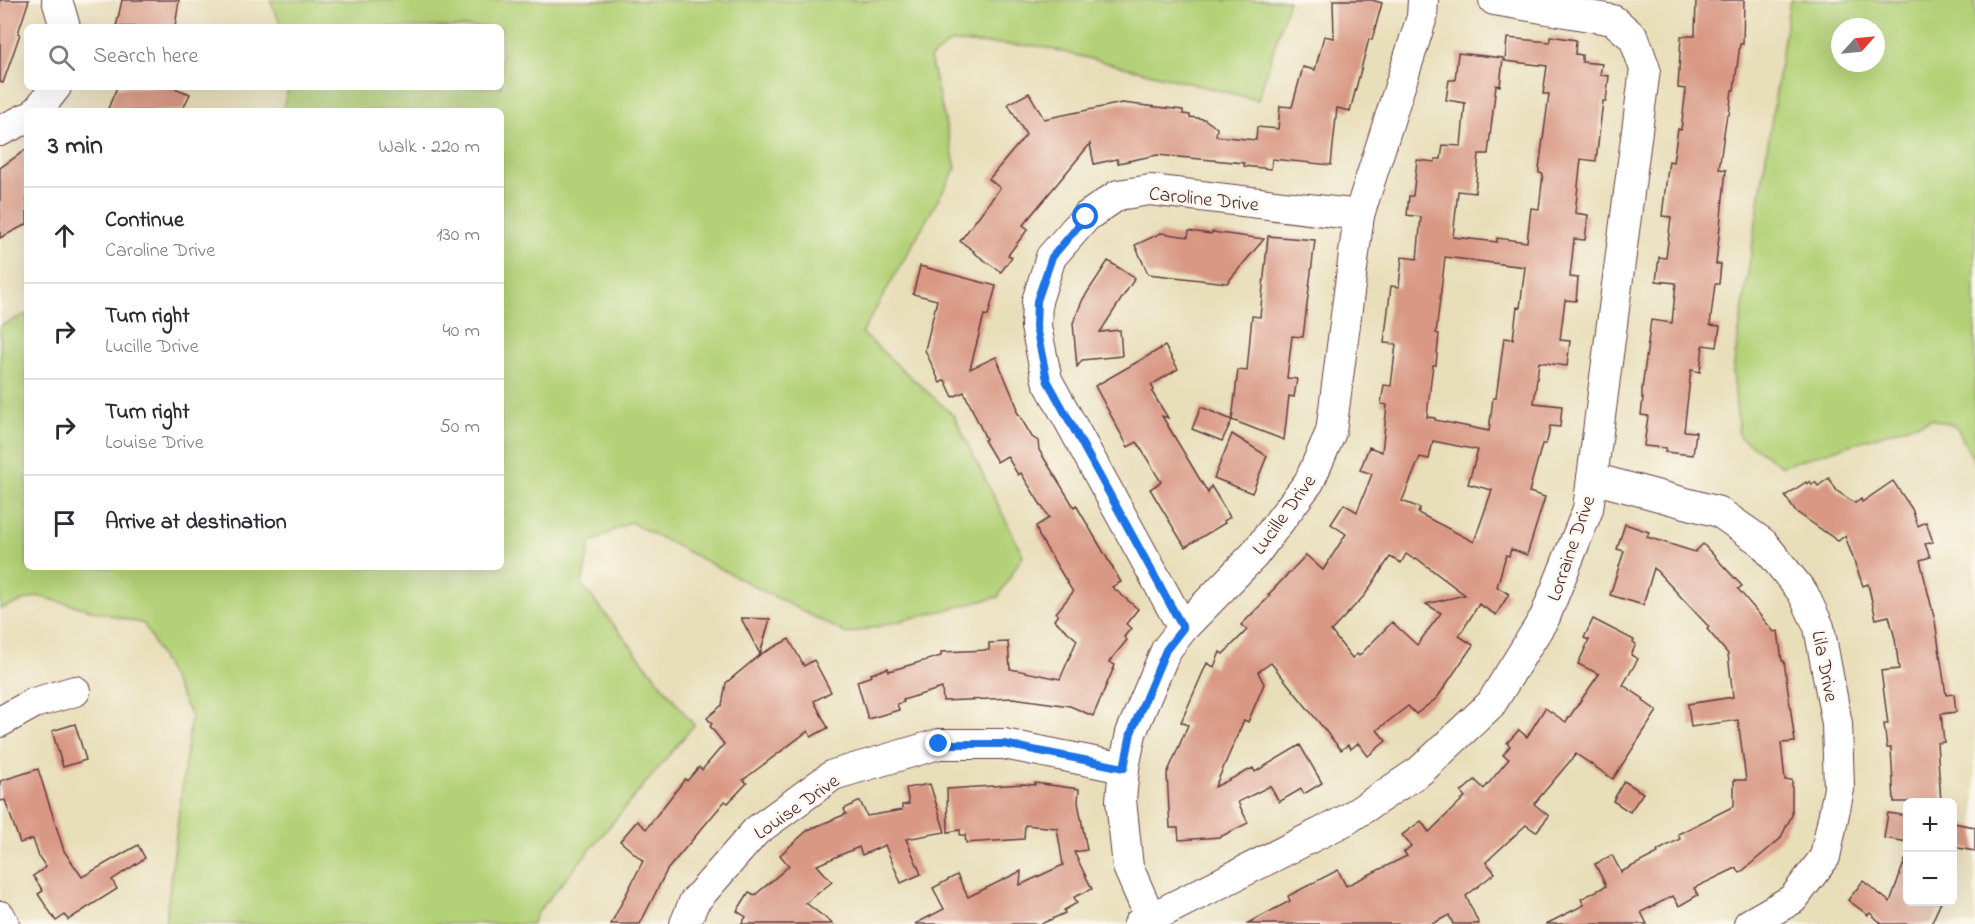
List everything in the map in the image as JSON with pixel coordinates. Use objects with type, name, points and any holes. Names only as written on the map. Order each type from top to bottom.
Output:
[{"type":"street","points":[[57,0],[64,24]]},
{"type":"street","name":"Lucille Drive","points":[[1147,922],[1128,867],[1121,800],[1131,733],[1166,650],[1183,628],[1254,555],[1310,482],[1323,453],[1330,432],[1359,215],[1422,17],[1423,0]]},
{"type":"street","name":"Lorraine Drive","points":[[1147,922],[1346,820],[1420,771],[1491,704],[1545,618],[1588,509],[1645,69],[1634,38],[1613,21],[1494,0]]},
{"type":"street","points":[[39,108],[54,90]]},
{"type":"street","points":[[0,131],[24,119]]},
{"type":"street","name":"Caroline Drive","points":[[1183,628],[1047,380],[1036,327],[1037,301],[1052,257],[1086,217],[1118,195],[1150,190],[1359,215]]},
{"type":"street","name":"Lila Drive","points":[[1592,478],[1719,512],[1763,543],[1803,593],[1820,627],[1838,735],[1839,789],[1825,857],[1793,899],[1753,922]]},
{"type":"street","points":[[0,722],[34,703],[75,692]]},
{"type":"street","name":"Louise Drive","points":[[685,924],[694,902],[756,831],[833,775],[939,744],[1004,744],[1124,768]]},
{"type":"street","points":[[0,916],[4,924]]},
{"type":"green space","points":[[270,0],[1289,0],[1258,100],[1039,46],[951,42],[930,58],[956,168],[862,333],[954,416],[1023,555],[998,597],[847,634],[630,522],[590,543],[582,585],[694,725],[538,912],[532,924],[165,924],[191,716],[144,624],[38,596],[0,609],[0,326],[24,315],[24,570],[504,570],[504,108],[283,108],[288,90],[504,90],[504,24],[281,24]]},
{"type":"green space","points":[[1790,0],[1975,0],[1975,463],[1956,426],[1932,419],[1782,466],[1739,437],[1733,371]]},
{"type":"building","points":[[0,0],[29,0],[3,83],[0,82]]},
{"type":"building","points":[[122,0],[179,0],[175,24],[117,24]]},
{"type":"building","points":[[1333,0],[1372,0],[1382,3],[1372,40],[1369,39],[1350,111],[1337,108],[1331,165],[1272,159],[1271,169],[1244,166],[1244,163],[1157,155],[1118,163],[1117,159],[1094,164],[1090,144],[1023,225],[1028,229],[1008,255],[1012,257],[1001,272],[960,241],[1000,188],[989,179],[1026,135],[1008,104],[1029,93],[1044,119],[1122,103],[1183,110],[1183,114],[1204,119],[1217,128],[1216,136],[1256,140],[1257,127],[1278,129],[1280,106],[1292,107],[1303,67],[1315,70],[1324,36],[1334,38]]},
{"type":"building","points":[[1696,0],[1744,0],[1743,44],[1740,44],[1719,169],[1726,170],[1716,264],[1721,264],[1719,284],[1715,284],[1710,325],[1720,326],[1717,347],[1703,345],[1700,372],[1691,370],[1684,431],[1696,432],[1693,455],[1665,452],[1666,448],[1644,446],[1648,416],[1641,415],[1651,320],[1672,323],[1676,283],[1656,281],[1659,257],[1666,258],[1671,217],[1662,216],[1669,161],[1673,162],[1678,129],[1681,130],[1686,89],[1678,88],[1681,36],[1695,36]]},
{"type":"building","points":[[1550,36],[1576,40],[1575,54],[1582,55],[1582,62],[1602,64],[1600,75],[1609,76],[1606,101],[1603,101],[1596,161],[1581,159],[1575,213],[1588,215],[1585,240],[1574,239],[1570,277],[1578,278],[1576,301],[1565,300],[1560,340],[1570,341],[1567,366],[1539,362],[1534,403],[1562,406],[1560,427],[1550,426],[1546,444],[1542,444],[1529,492],[1545,497],[1527,555],[1511,549],[1509,556],[1506,555],[1497,587],[1509,594],[1496,615],[1479,604],[1459,636],[1473,645],[1437,698],[1416,714],[1408,706],[1377,730],[1386,741],[1368,756],[1358,743],[1351,749],[1348,745],[1341,750],[1271,663],[1258,672],[1264,684],[1248,722],[1244,720],[1215,787],[1253,768],[1255,772],[1300,745],[1322,783],[1304,794],[1301,789],[1279,802],[1270,786],[1238,802],[1248,823],[1220,837],[1179,840],[1178,828],[1170,828],[1167,774],[1188,725],[1181,722],[1207,663],[1214,667],[1220,652],[1223,654],[1247,630],[1241,625],[1306,555],[1323,570],[1346,534],[1331,524],[1344,504],[1357,512],[1372,474],[1360,470],[1369,447],[1382,452],[1387,405],[1381,404],[1384,385],[1391,386],[1396,344],[1384,343],[1391,286],[1399,287],[1402,257],[1417,259],[1421,217],[1407,215],[1409,196],[1413,196],[1417,160],[1435,162],[1435,159],[1441,159],[1443,145],[1461,146],[1465,103],[1446,100],[1449,80],[1455,80],[1458,53],[1503,58],[1500,86],[1496,85],[1488,154],[1479,154],[1475,193],[1458,191],[1453,237],[1497,242],[1497,238],[1527,242],[1531,208],[1539,209],[1543,174],[1539,173],[1539,169],[1549,94],[1543,94],[1547,66],[1505,61],[1507,38],[1550,42]],"holes":[[[1445,257],[1525,267],[1520,308],[1517,307],[1513,339],[1504,338],[1489,431],[1427,417],[1433,365],[1436,365],[1439,334],[1436,333]],[[1433,441],[1478,450],[1468,484],[1492,490],[1474,542],[1418,513],[1420,508],[1402,501],[1420,457],[1429,459]],[[1406,554],[1415,560],[1416,558],[1465,595],[1426,604],[1441,613],[1417,645],[1392,622],[1359,656],[1357,654],[1352,658],[1331,631],[1365,595],[1390,557],[1401,563]]]},
{"type":"building","points":[[116,90],[180,90],[190,94],[183,108],[108,108]]},
{"type":"building","points":[[24,151],[24,226],[0,238],[0,168]]},
{"type":"building","points":[[1189,231],[1264,239],[1227,283],[1148,274],[1135,245],[1161,233],[1188,237]]},
{"type":"building","points":[[1268,236],[1315,240],[1303,337],[1292,336],[1287,378],[1297,379],[1294,397],[1289,396],[1284,440],[1232,420],[1238,370],[1247,371],[1252,316],[1260,317]]},
{"type":"building","points":[[1108,261],[1135,278],[1100,332],[1120,330],[1122,356],[1082,360],[1077,367],[1073,323],[1083,299]]},
{"type":"building","points":[[920,266],[996,286],[988,316],[984,315],[970,369],[996,357],[1018,409],[1016,410],[1032,437],[1038,441],[1039,450],[1074,507],[1076,505],[1121,582],[1112,587],[1138,609],[1126,624],[1131,628],[1124,637],[1127,640],[1109,662],[1115,665],[1093,716],[1070,706],[1013,698],[943,701],[942,688],[903,700],[904,702],[897,704],[899,710],[868,719],[857,681],[872,676],[871,674],[941,656],[941,652],[989,650],[989,643],[1008,642],[1010,669],[1060,679],[1077,640],[1054,620],[1058,615],[1056,613],[1073,592],[1039,536],[1036,526],[1049,518],[1021,473],[1018,475],[1007,456],[997,462],[984,440],[986,439],[964,392],[953,397],[945,380],[940,383],[925,350],[937,300],[913,294]]},
{"type":"building","points":[[1165,346],[1178,369],[1151,385],[1154,390],[1152,392],[1168,418],[1162,416],[1208,493],[1211,486],[1230,517],[1224,521],[1225,523],[1185,547],[1150,489],[1161,482],[1137,442],[1128,447],[1095,386]]},
{"type":"building","points":[[1201,407],[1232,420],[1222,441],[1192,429]]},
{"type":"building","points":[[1232,434],[1267,456],[1252,493],[1214,478]]},
{"type":"building","points":[[1829,478],[1837,491],[1855,503],[1861,499],[1862,502],[1893,481],[1912,509],[1918,526],[1926,522],[1933,542],[1925,544],[1930,557],[1920,560],[1935,621],[1946,695],[1954,694],[1956,712],[1941,714],[1944,742],[1937,743],[1941,798],[1903,798],[1903,802],[1894,802],[1891,748],[1887,748],[1884,724],[1888,724],[1881,671],[1899,669],[1895,639],[1889,616],[1876,619],[1868,584],[1863,586],[1845,536],[1838,541],[1795,511],[1785,496],[1806,482],[1807,484],[1810,481],[1812,485],[1815,482],[1818,486]]},
{"type":"building","points":[[1625,524],[1649,532],[1647,537],[1695,552],[1703,544],[1742,586],[1738,589],[1774,632],[1778,631],[1795,742],[1781,743],[1785,780],[1792,780],[1792,815],[1780,839],[1740,873],[1736,868],[1694,888],[1698,895],[1679,906],[1673,896],[1641,912],[1647,924],[1546,924],[1584,905],[1581,899],[1606,886],[1595,864],[1612,855],[1621,872],[1658,853],[1657,851],[1680,839],[1678,834],[1734,806],[1734,780],[1746,780],[1738,720],[1691,727],[1688,704],[1733,697],[1728,654],[1707,629],[1709,627],[1654,568],[1643,605],[1610,595],[1624,551],[1617,549]]},
{"type":"building","points":[[741,618],[770,619],[760,654]]},
{"type":"building","points":[[1593,619],[1634,640],[1636,644],[1631,655],[1638,659],[1623,685],[1657,711],[1613,779],[1576,754],[1534,804],[1549,816],[1536,832],[1526,825],[1486,862],[1495,873],[1466,896],[1479,924],[1453,924],[1449,915],[1432,924],[1246,924],[1290,901],[1288,896],[1338,870],[1346,886],[1407,856],[1404,852],[1411,846],[1402,835],[1421,821],[1429,832],[1465,797],[1461,792],[1475,780],[1484,789],[1509,759],[1503,755],[1510,746],[1507,743],[1519,730],[1527,737],[1545,708],[1566,722],[1599,674],[1578,664],[1589,640],[1584,638]]},
{"type":"building","points":[[789,639],[804,666],[814,660],[831,692],[814,701],[828,728],[811,737],[808,731],[743,780],[747,783],[728,803],[725,801],[667,870],[640,924],[611,924],[643,861],[620,841],[637,821],[646,829],[685,779],[687,781],[699,767],[702,770],[724,744],[710,726],[712,724],[707,718],[722,705],[726,683],[761,654]]},
{"type":"building","points":[[75,724],[86,760],[63,767],[52,731]]},
{"type":"building","points":[[38,769],[64,851],[82,877],[138,845],[145,858],[112,880],[117,889],[68,920],[65,915],[56,921],[38,894],[43,891],[33,876],[46,867],[39,857],[33,839],[20,843],[5,800],[0,801],[0,781]]},
{"type":"building","points":[[1624,781],[1643,793],[1630,812],[1613,801]]},
{"type":"building","points":[[1035,783],[1079,789],[1078,802],[1087,850],[1074,852],[1092,889],[1074,897],[1077,903],[1064,910],[1065,913],[1041,924],[915,924],[944,909],[933,888],[957,875],[968,897],[1021,871],[1020,885],[1063,865],[1057,828],[1025,825],[1024,839],[966,843],[965,835],[960,835],[960,830],[948,832],[947,789],[1035,785]]},
{"type":"building","points":[[930,784],[945,832],[906,839],[921,874],[901,883],[885,845],[862,855],[859,847],[817,865],[832,882],[806,903],[833,924],[741,924],[746,917],[737,911],[749,892],[755,895],[789,866],[780,855],[808,830],[846,814],[844,809],[860,801],[867,816],[902,810],[902,805],[909,804],[906,788]]},
{"type":"building","points":[[1888,813],[1903,815],[1903,841],[1884,838]]},
{"type":"building","points":[[1957,824],[1975,827],[1975,851],[1957,848]]},
{"type":"building","points":[[1903,866],[1903,906],[1939,906],[1931,924],[1882,924],[1870,913],[1868,915],[1848,900],[1863,881],[1890,902]]},
{"type":"route","points":[[939,744],[1004,744],[1124,768],[1131,733],[1166,650],[1183,628],[1047,380],[1036,327],[1037,301],[1052,257],[1086,217]]}]
